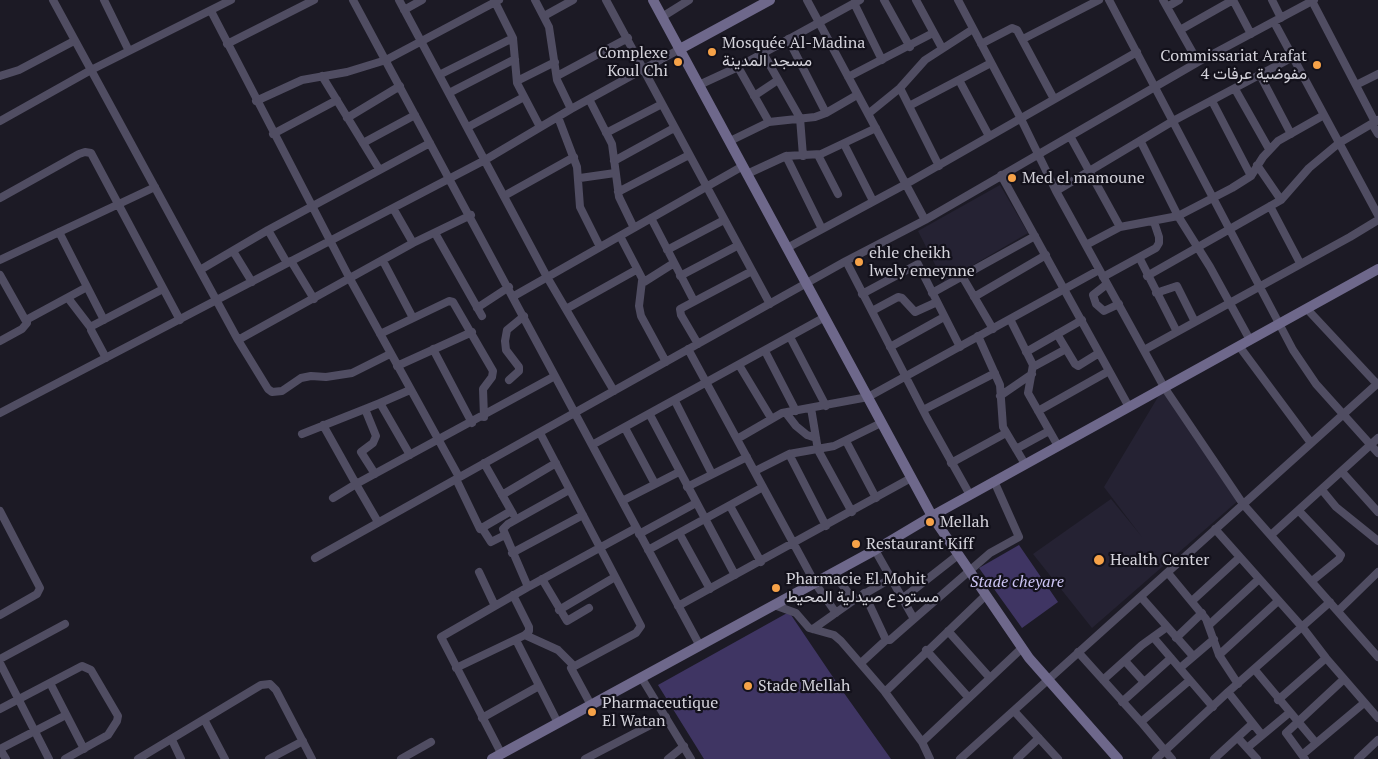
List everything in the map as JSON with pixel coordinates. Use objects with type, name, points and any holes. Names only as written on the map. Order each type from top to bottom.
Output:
[{"type":"main road","points":[[653,0],[932,516],[1022,648],[1118,759]]},
{"type":"main road","points":[[680,49],[770,0]]},
{"type":"main road","points":[[492,759],[875,550],[994,481],[1378,269]]},
{"type":"street","points":[[53,0],[238,340],[268,389],[272,392],[282,391],[301,378],[311,376],[326,377],[352,373],[390,354]]},
{"type":"street","points":[[104,0],[129,51]]},
{"type":"street","points":[[0,120],[91,70],[211,11],[217,3],[231,0]]},
{"type":"street","points":[[227,44],[314,0]]},
{"type":"street","points":[[353,0],[514,296],[574,413],[700,646]]},
{"type":"street","points":[[399,0],[547,276],[614,391]]},
{"type":"street","points":[[404,10],[422,0]]},
{"type":"street","points":[[535,0],[544,16],[551,36],[556,62],[556,76],[570,109]]},
{"type":"street","points":[[544,16],[573,0]]},
{"type":"street","points":[[606,0],[645,68],[674,128],[770,304]]},
{"type":"street","points":[[662,17],[689,0]]},
{"type":"street","points":[[807,0],[925,220]]},
{"type":"street","points":[[884,0],[910,47]]},
{"type":"street","points":[[916,0],[942,48]]},
{"type":"street","points":[[958,0],[1021,119],[1056,191],[1164,387],[1243,504],[1378,657]]},
{"type":"street","points":[[1023,40],[1100,0]]},
{"type":"street","points":[[1109,0],[1304,366],[1342,415],[1378,453]]},
{"type":"street","points":[[1179,0],[1165,3],[1198,62]]},
{"type":"street","points":[[1180,30],[1233,0],[1251,34]]},
{"type":"street","points":[[1272,0],[1293,57],[1378,215]]},
{"type":"street","points":[[315,558],[806,283],[925,220],[1037,154],[1155,89],[1198,62],[1313,0],[1375,122],[1378,134]]},
{"type":"street","points":[[256,102],[302,80],[347,72],[386,60],[496,1],[513,38],[517,81],[540,127]]},
{"type":"street","points":[[699,85],[738,67],[857,2],[882,60]]},
{"type":"street","points":[[211,11],[256,102],[350,279],[439,440],[478,527],[482,528],[491,542],[504,536]]},
{"type":"street","points":[[981,44],[1012,28],[1017,30],[1054,99]]},
{"type":"street","points":[[868,114],[900,88],[925,60],[973,29]]},
{"type":"street","points":[[848,77],[910,47],[933,33]]},
{"type":"street","points":[[439,75],[513,38]]},
{"type":"street","points":[[556,76],[628,38]]},
{"type":"street","points":[[788,39],[826,113]]},
{"type":"street","points":[[0,76],[19,70],[74,41]]},
{"type":"street","points":[[0,413],[485,160],[570,109],[680,49]]},
{"type":"street","points":[[787,248],[939,166],[1138,52]]},
{"type":"street","points":[[763,53],[800,118],[803,156]]},
{"type":"street","points":[[1056,191],[1173,122],[1293,57]]},
{"type":"street","points":[[449,93],[515,58]]},
{"type":"street","points":[[517,81],[556,62]]},
{"type":"street","points":[[909,106],[991,63]]},
{"type":"street","points":[[738,67],[768,122]]},
{"type":"street","points":[[1356,85],[1378,74]]},
{"type":"street","points":[[1260,75],[1291,134]]},
{"type":"street","points":[[322,76],[379,169]]},
{"type":"street","points":[[754,96],[778,80]]},
{"type":"street","points":[[959,80],[989,136]]},
{"type":"street","points":[[348,118],[400,86]]},
{"type":"street","points":[[900,88],[939,166]]},
{"type":"street","points":[[1235,88],[1269,149]]},
{"type":"street","points":[[730,141],[768,122],[826,113],[857,95]]},
{"type":"street","points":[[468,127],[524,97]]},
{"type":"street","points":[[589,99],[612,144],[618,192],[634,228]]},
{"type":"street","points":[[273,134],[337,100]]},
{"type":"street","points":[[1212,101],[1251,176]]},
{"type":"street","points":[[606,133],[662,104]]},
{"type":"street","points":[[363,143],[415,115]]},
{"type":"street","points":[[1086,245],[1120,227],[1178,216],[1213,197],[1251,176],[1269,149],[1324,115]]},
{"type":"street","points":[[558,116],[580,178],[578,197],[580,207],[600,247]]},
{"type":"street","points":[[1147,276],[1281,200],[1309,168],[1339,143],[1375,122]]},
{"type":"street","points":[[614,161],[674,128]]},
{"type":"street","points":[[514,296],[706,187],[745,170],[786,156],[818,155],[876,128]]},
{"type":"street","points":[[1070,136],[1088,172],[1120,227]]},
{"type":"street","points":[[1140,142],[1178,216],[1230,302],[1250,340]]},
{"type":"street","points":[[200,270],[268,230],[430,143]]},
{"type":"street","points":[[844,144],[873,202]]},
{"type":"street","points":[[0,198],[85,152],[91,153],[180,320]]},
{"type":"street","points":[[618,192],[689,155]]},
{"type":"street","points":[[818,155],[838,194]]},
{"type":"street","points":[[786,156],[822,228]]},
{"type":"street","points":[[504,196],[574,157]]},
{"type":"street","points":[[1257,165],[1281,200]]},
{"type":"street","points":[[580,178],[615,173]]},
{"type":"street","points":[[1001,175],[1130,407]]},
{"type":"street","points":[[0,260],[155,187]]},
{"type":"street","points":[[1270,206],[1300,263]]},
{"type":"street","points":[[393,208],[413,243]]},
{"type":"street","points":[[238,340],[384,261],[413,243],[471,216]]},
{"type":"street","points":[[651,218],[694,301]]},
{"type":"street","points":[[668,250],[724,220]]},
{"type":"street","points":[[1144,350],[1300,263],[1350,238],[1378,220]]},
{"type":"street","points":[[737,439],[771,418],[786,413],[868,397],[1065,289],[1103,277],[1140,258],[1156,248],[1159,243],[1154,222]]},
{"type":"street","points":[[268,230],[314,299]]},
{"type":"street","points":[[59,232],[104,320]]},
{"type":"street","points":[[435,233],[482,316]]},
{"type":"street","points":[[620,236],[642,281],[639,306],[641,316],[666,362]]},
{"type":"street","points":[[932,293],[1035,236]]},
{"type":"street","points":[[680,276],[737,246]]},
{"type":"street","points":[[233,251],[252,282]]},
{"type":"street","points":[[974,297],[1046,255]]},
{"type":"street","points":[[1140,258],[1147,276],[1177,332]]},
{"type":"street","points":[[384,261],[413,318]]},
{"type":"street","points":[[846,261],[905,377],[970,495]]},
{"type":"street","points":[[642,281],[647,282],[674,263]]},
{"type":"street","points":[[862,294],[918,264],[960,347]]},
{"type":"street","points":[[566,309],[636,270]]},
{"type":"street","points":[[698,344],[680,311],[694,301],[752,271]]},
{"type":"street","points":[[0,275],[26,320]]},
{"type":"street","points":[[962,276],[993,329]]},
{"type":"street","points":[[1103,277],[1093,295],[1096,304],[1104,311],[1118,304]]},
{"type":"street","points":[[1156,293],[1177,286],[1195,322]]},
{"type":"street","points":[[0,341],[22,330],[26,320],[87,287]]},
{"type":"street","points":[[477,308],[509,287]]},
{"type":"street","points":[[91,328],[163,289]]},
{"type":"street","points":[[872,312],[898,297],[902,298],[915,312],[937,302]]},
{"type":"street","points":[[68,298],[91,328],[106,358]]},
{"type":"street","points":[[380,334],[449,301],[453,302],[493,371],[483,389],[484,416]]},
{"type":"street","points":[[960,759],[970,756],[1014,711],[1078,652],[1378,383],[1307,308]]},
{"type":"street","points":[[509,380],[519,371],[519,367],[506,350],[507,330],[524,316]]},
{"type":"street","points":[[592,446],[825,317]]},
{"type":"street","points":[[890,347],[944,317]]},
{"type":"street","points":[[1010,319],[1033,371],[1028,394],[1058,446]]},
{"type":"street","points":[[1026,352],[1082,320]]},
{"type":"street","points":[[397,366],[472,332]]},
{"type":"street","points":[[1057,334],[1078,366],[1099,354]]},
{"type":"street","points":[[978,336],[1000,385],[1001,421],[1025,464]]},
{"type":"street","points":[[790,337],[826,406]]},
{"type":"street","points":[[1239,346],[1311,444]]},
{"type":"street","points":[[433,349],[472,423]]},
{"type":"street","points":[[688,349],[815,583],[836,613]]},
{"type":"street","points":[[1000,396],[1066,349]]},
{"type":"street","points":[[765,351],[796,411]]},
{"type":"street","points":[[739,365],[771,418]]},
{"type":"street","points":[[1038,411],[1109,371]]},
{"type":"street","points":[[923,410],[995,373]]},
{"type":"street","points":[[333,498],[555,376]]},
{"type":"street","points":[[302,434],[410,390]]},
{"type":"street","points":[[675,401],[712,474]]},
{"type":"street","points":[[380,403],[410,455]]},
{"type":"street","points":[[811,408],[818,450],[852,512]]},
{"type":"street","points":[[365,409],[376,436],[374,443],[361,452],[375,474]]},
{"type":"street","points":[[786,413],[796,426],[807,435],[816,438]]},
{"type":"street","points":[[650,414],[735,575]]},
{"type":"street","points":[[754,471],[789,454],[818,450],[846,441],[882,423]]},
{"type":"street","points":[[323,425],[378,522]]},
{"type":"street","points":[[625,428],[655,484]]},
{"type":"street","points":[[1016,450],[1050,431]]},
{"type":"street","points":[[540,433],[641,626],[640,630],[597,655],[573,666]]},
{"type":"street","points":[[951,463],[1006,433]]},
{"type":"street","points":[[1271,535],[1378,438]]},
{"type":"street","points":[[846,441],[876,498]]},
{"type":"street","points":[[789,454],[826,526]]},
{"type":"street","points":[[687,487],[747,457]]},
{"type":"street","points":[[484,463],[516,520]]},
{"type":"street","points":[[502,494],[556,463]]},
{"type":"street","points":[[622,501],[679,472]]},
{"type":"street","points":[[1342,472],[1378,512]]},
{"type":"street","points":[[678,606],[794,544],[911,478]]},
{"type":"street","points":[[861,664],[886,640],[890,640],[990,553],[1019,537],[994,481]]},
{"type":"street","points":[[648,550],[763,487]]},
{"type":"street","points":[[528,587],[504,536],[503,529],[569,490]]},
{"type":"street","points":[[1322,490],[1336,507],[1378,541]]},
{"type":"street","points":[[501,753],[441,637],[600,547],[696,503]]},
{"type":"street","points":[[730,506],[761,562]]},
{"type":"street","points":[[0,511],[3,526],[40,588],[37,594],[0,615]]},
{"type":"street","points":[[482,528],[511,511]]},
{"type":"street","points":[[1299,511],[1340,555],[1339,559],[1312,582]]},
{"type":"street","points":[[512,553],[582,516]]},
{"type":"street","points":[[1215,529],[1303,628],[1326,658],[1378,718]]},
{"type":"street","points":[[678,533],[710,589]]},
{"type":"street","points":[[875,550],[914,619]]},
{"type":"street","points":[[902,600],[958,555]]},
{"type":"street","points":[[1192,601],[1240,557]]},
{"type":"street","points":[[479,572],[495,606]]},
{"type":"street","points":[[1168,572],[1202,613],[1209,626],[1219,655],[1238,684]]},
{"type":"street","points":[[1338,611],[1378,572]]},
{"type":"street","points":[[833,573],[854,600]]},
{"type":"street","points":[[559,610],[616,577]]},
{"type":"street","points":[[542,579],[567,621],[589,608]]},
{"type":"street","points":[[813,629],[864,593],[890,579]]},
{"type":"street","points":[[1209,626],[1259,579]]},
{"type":"street","points":[[864,593],[886,640]]},
{"type":"street","points":[[456,668],[525,635],[529,627],[513,595]]},
{"type":"street","points":[[885,692],[926,650],[986,595]]},
{"type":"street","points":[[1141,597],[1193,656]]},
{"type":"street","points":[[1219,655],[1278,601]]},
{"type":"street","points":[[1156,759],[1166,752],[1228,692],[1303,628],[1330,602]]},
{"type":"street","points":[[774,605],[798,615],[809,628],[834,635],[885,692],[922,742],[930,759]]},
{"type":"street","points":[[1176,638],[1202,613]]},
{"type":"street","points":[[49,759],[0,661],[65,624]]},
{"type":"street","points":[[1103,680],[1167,627]]},
{"type":"street","points":[[948,630],[990,678]]},
{"type":"street","points":[[525,635],[558,650],[573,666],[572,670],[591,705]]},
{"type":"street","points":[[1154,637],[1213,707]]},
{"type":"street","points":[[1180,668],[1214,639]]},
{"type":"street","points":[[516,640],[558,722]]},
{"type":"street","points":[[922,742],[1022,648]]},
{"type":"street","points":[[926,650],[969,698]]},
{"type":"street","points":[[1078,652],[1142,722],[1172,759]]},
{"type":"street","points":[[1122,702],[1171,658]]},
{"type":"street","points":[[1278,700],[1326,658]]},
{"type":"street","points":[[1125,661],[1144,682]]},
{"type":"street","points":[[0,709],[82,666],[95,674],[118,716],[114,729],[108,735],[64,759]]},
{"type":"street","points":[[1255,670],[1278,700],[1316,743]]},
{"type":"street","points":[[641,677],[692,759]]},
{"type":"street","points":[[1344,679],[1288,729],[1286,736],[1303,757],[1316,743],[1364,703]]},
{"type":"street","points":[[1142,722],[1190,680]]},
{"type":"street","points":[[50,683],[84,749]]},
{"type":"street","points":[[138,759],[205,721],[261,685],[270,684],[276,690],[312,759]]},
{"type":"street","points":[[482,718],[539,686]]},
{"type":"street","points":[[1228,692],[1262,735]]},
{"type":"street","points":[[1014,711],[1058,759]]},
{"type":"street","points":[[1247,748],[1289,713]]},
{"type":"street","points":[[6,759],[0,749],[66,715]]},
{"type":"street","points":[[585,759],[666,717]]},
{"type":"street","points":[[205,721],[225,759]]},
{"type":"street","points":[[1214,759],[1252,724]]},
{"type":"street","points":[[1017,759],[1039,738]]},
{"type":"street","points":[[1238,738],[1257,759]]},
{"type":"street","points":[[172,740],[181,759]]},
{"type":"street","points":[[1358,759],[1378,740]]},
{"type":"street","points":[[270,759],[303,742]]},
{"type":"street","points":[[400,759],[431,742]]},
{"type":"street","points":[[668,759],[684,746]]},
{"type":"shaded area","points":[[1000,185],[1028,233],[944,282],[918,231]]},
{"type":"shaded area","points":[[1164,387],[1240,499],[1092,628],[1033,554],[1111,499],[1142,537],[1104,487]]},
{"type":"green space","name":"Stade cheyare","points":[[1019,545],[1058,602],[1022,628],[979,568]]},
{"type":"green space","name":"Stade Mellah","points":[[789,612],[891,759],[704,759],[658,685]]},
{"type":"place","name":"Mosquée Al-Madina مسجد المدينة","points":[[712,52]]},
{"type":"place","name":"Complexe Koul Chi","points":[[678,62]]},
{"type":"place","name":"Commissariat Arafat 4 مفوضية عرفات","points":[[1317,65]]},
{"type":"place","name":"Med el mamoune","points":[[1012,178]]},
{"type":"place","name":"ehle cheikh lwely emeynne","points":[[859,262]]},
{"type":"place","name":"Mellah","points":[[930,522]]},
{"type":"place","name":"Restaurant Kiff","points":[[856,544]]},
{"type":"place","name":"Health Center","points":[[1099,560]]},
{"type":"place","name":"Pharmacie El Mohit مستودع صيدلية المحيط","points":[[776,588]]},
{"type":"place","name":"Stade Mellah","points":[[748,686]]},
{"type":"place","name":"Pharmaceutique El Watan","points":[[592,712]]}]
